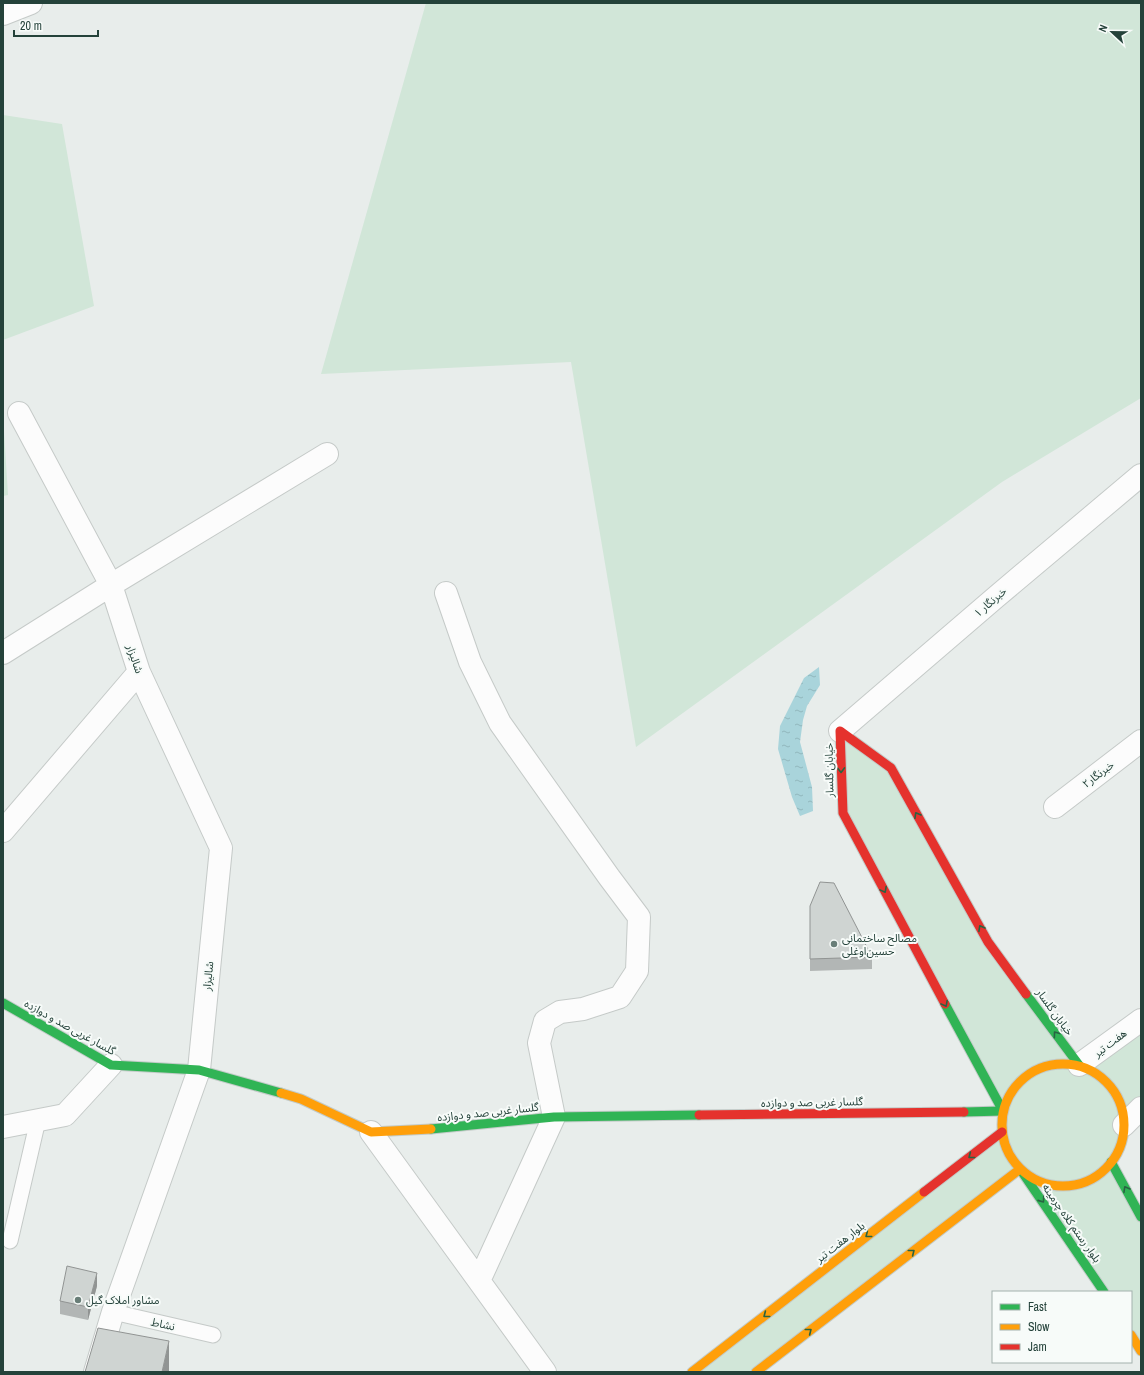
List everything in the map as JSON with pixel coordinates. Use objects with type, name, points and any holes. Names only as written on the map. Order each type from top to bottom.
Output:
[{"type":"street","points":[[3,14],[31,3]]},
{"type":"street","name":"شالیزار","points":[[18,413],[111,585],[139,672],[221,848],[199,1070],[113,1312],[95,1372]]},
{"type":"street","points":[[3,653],[111,585],[327,454]]},
{"type":"street","name":"خبرنگار ۱","points":[[840,731],[1141,475]]},
{"type":"street","points":[[446,592],[470,662],[500,723],[639,917],[637,971],[620,997],[583,1009],[560,1012],[545,1021],[539,1043],[554,1117],[479,1281]]},
{"type":"street","points":[[3,831],[139,672]]},
{"type":"street","name":"خیابان گلسار","points":[[840,731],[891,768],[988,942],[1079,1066]]},
{"type":"street","name":"خیابان گلسار","points":[[840,731],[842,813],[1003,1111]]},
{"type":"street","name":"خبرنگار۲","points":[[1056,807],[1141,741]]},
{"type":"street","name":"گلسار غربی صد و دوازده","points":[[3,1003],[111,1065],[199,1070],[301,1099],[372,1132],[412,1131],[554,1117],[1003,1111]]},
{"type":"street","name":"هفت تیر","points":[[1079,1066],[1141,1020]]},
{"type":"street","points":[[1059,1064],[1079,1066],[1097,1074],[1112,1088],[1120,1105],[1124,1125],[1120,1144],[1111,1162],[1096,1176],[1077,1184],[1056,1186],[1036,1180],[1020,1168],[1008,1152],[1002,1132],[1003,1111],[1010,1093],[1024,1078],[1041,1068],[1059,1064]]},
{"type":"street","points":[[3,1127],[65,1115],[111,1065]]},
{"type":"street","points":[[1124,1125],[1141,1108]]},
{"type":"street","points":[[372,1132],[545,1372]]},
{"type":"street","name":"بلوار هفت تیر","points":[[692,1372],[1002,1132]]},
{"type":"street","points":[[1111,1162],[1141,1217]]},
{"type":"street","points":[[756,1372],[1020,1168]]},
{"type":"street","name":"بلوار رستم کلاه چرمینه","points":[[1020,1168],[1103,1291]]},
{"type":"street","points":[[1132,1337],[1141,1351]]},
{"type":"lane","points":[[10,1241],[38,1120]]},
{"type":"lane","name":"نشاط","points":[[113,1312],[213,1335]]},
{"type":"green space","points":[[426,3],[1141,3],[1141,398],[1002,482],[636,747],[571,362],[321,374]]},
{"type":"green space","points":[[3,115],[62,124],[94,306],[3,340]]},
{"type":"green space","points":[[3,415],[8,495],[3,496]]},
{"type":"green space","points":[[841,731],[892,768],[988,942],[1079,1065],[1060,1063],[1040,1068],[1023,1078],[1010,1093],[1003,1111],[843,814]]},
{"type":"green space","points":[[1141,1022],[1141,1108],[1124,1124],[1119,1104],[1112,1089],[1100,1077],[1082,1067]]},
{"type":"green space","points":[[1063,1065],[1074,1066],[1096,1075],[1112,1091],[1121,1113],[1121,1135],[1112,1157],[1096,1173],[1074,1182],[1063,1183],[1052,1182],[1030,1173],[1014,1157],[1005,1135],[1004,1124],[1005,1113],[1014,1091],[1030,1075],[1052,1066]]},
{"type":"green space","points":[[1002,1132],[1008,1152],[1020,1168],[756,1372],[696,1372]]},
{"type":"green space","points":[[1111,1162],[1141,1218],[1141,1354],[1132,1339],[1132,1291],[1104,1291],[1036,1180],[1056,1186],[1077,1184],[1096,1176]]},
{"type":"water","points":[[819,667],[820,685],[807,706],[803,720],[800,742],[812,787],[813,811],[800,816],[792,797],[778,749],[780,726],[804,678]]},
{"type":"building","name":"مصالح ساختمانی حسین‌اوغلی","points":[[820,882],[834,883],[872,957],[810,959],[810,906]]},
{"type":"building","points":[[67,1266],[97,1273],[88,1307],[60,1301]]},
{"type":"building","points":[[98,1328],[169,1341],[162,1372],[85,1372]]},
{"type":"traffic: fast","points":[[1026,994],[1079,1065]]},
{"type":"traffic: fast","points":[[3,1003],[111,1065],[199,1070],[281,1093]]},
{"type":"traffic: fast","points":[[945,1004],[1003,1111],[964,1112]]},
{"type":"traffic: fast","points":[[431,1129],[554,1117],[699,1115]]},
{"type":"traffic: fast","points":[[1111,1162],[1141,1217]]},
{"type":"traffic: fast","points":[[1020,1169],[1103,1291]]},
{"type":"traffic: slow","points":[[1063,1064],[1086,1069],[1106,1082],[1119,1102],[1124,1125],[1119,1148],[1106,1168],[1086,1181],[1063,1186],[1040,1181],[1020,1168],[1007,1148],[1002,1125],[1007,1102],[1020,1082],[1040,1069],[1063,1064]]},
{"type":"traffic: slow","points":[[281,1093],[301,1099],[371,1132],[431,1129]]},
{"type":"traffic: slow","points":[[756,1372],[1020,1169]]},
{"type":"traffic: slow","points":[[692,1372],[924,1192]]},
{"type":"traffic: slow","points":[[1132,1337],[1141,1351]]},
{"type":"traffic: jam","points":[[840,731],[891,768],[988,942],[1026,994]]},
{"type":"traffic: jam","points":[[840,731],[843,813],[945,1004]]},
{"type":"traffic: jam","points":[[699,1115],[964,1112]]},
{"type":"traffic: jam","points":[[924,1192],[1002,1132]]},
{"type":"place","name":"مصالح ساختمانی حسین‌اوغلی","points":[[834,944]]},
{"type":"place","name":"مشاور املاک گیل","points":[[78,1300]]}]
